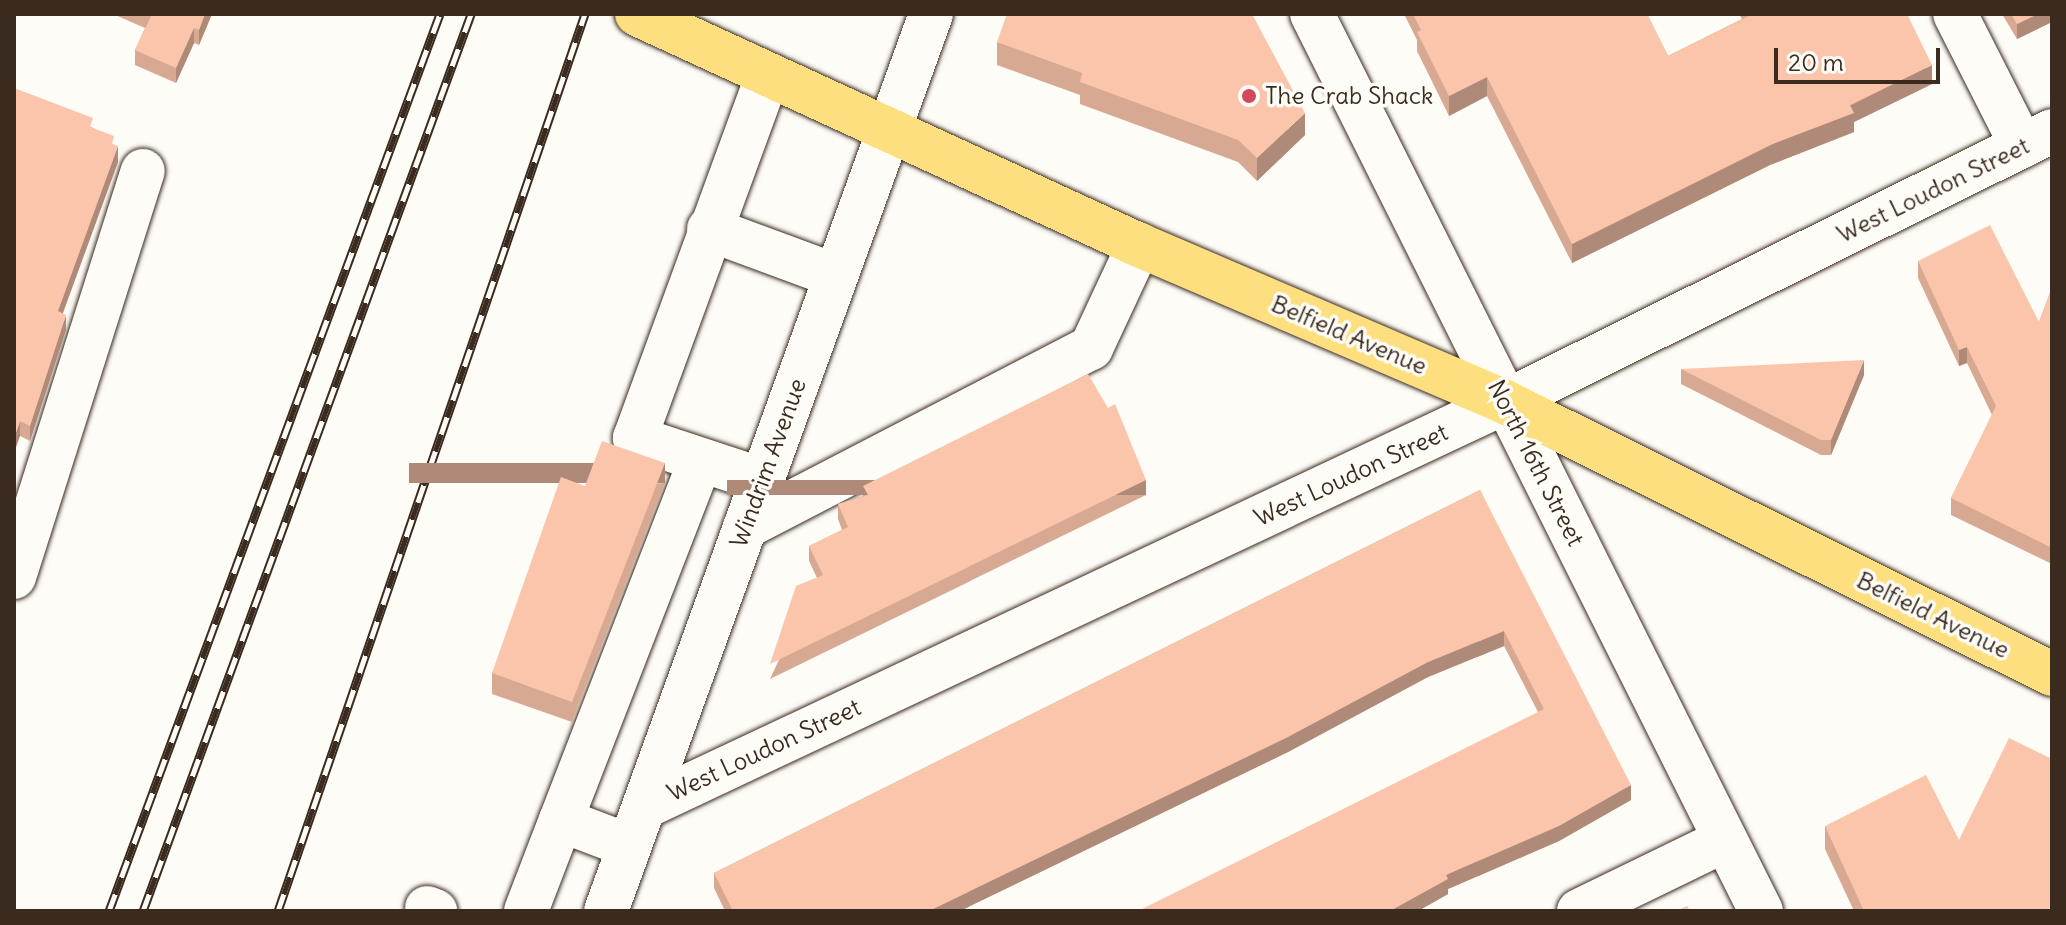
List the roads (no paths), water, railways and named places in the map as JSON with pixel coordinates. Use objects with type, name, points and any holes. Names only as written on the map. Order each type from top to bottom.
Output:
[{"type":"main road","name":"Belfield Avenue","points":[[637,14],[767,78],[1139,245],[1505,402],[2052,674]]},
{"type":"street","name":"Windrim Avenue","points":[[606,911],[931,14]]},
{"type":"street","name":"North 16th Street","points":[[1312,14],[1761,911]]},
{"type":"street","points":[[1955,14],[2037,139]]},
{"type":"street","points":[[762,480],[635,438],[709,229],[767,78]]},
{"type":"street","name":"West Loudon Street","points":[[636,826],[2037,139]]},
{"type":"street","points":[[14,577],[143,171]]},
{"type":"street","points":[[709,229],[836,276]]},
{"type":"street","points":[[745,527],[1091,348],[1139,245]]},
{"type":"street","points":[[526,911],[700,461]]},
{"type":"street","points":[[561,820],[636,826]]},
{"type":"street","points":[[1579,911],[1725,840]]},
{"type":"railway","points":[[109,911],[440,14]]},
{"type":"railway","points":[[143,911],[471,14]]},
{"type":"railway","points":[[278,911],[585,14]]},
{"type":"place","name":"The Crab Shack","points":[[1249,96]]}]
